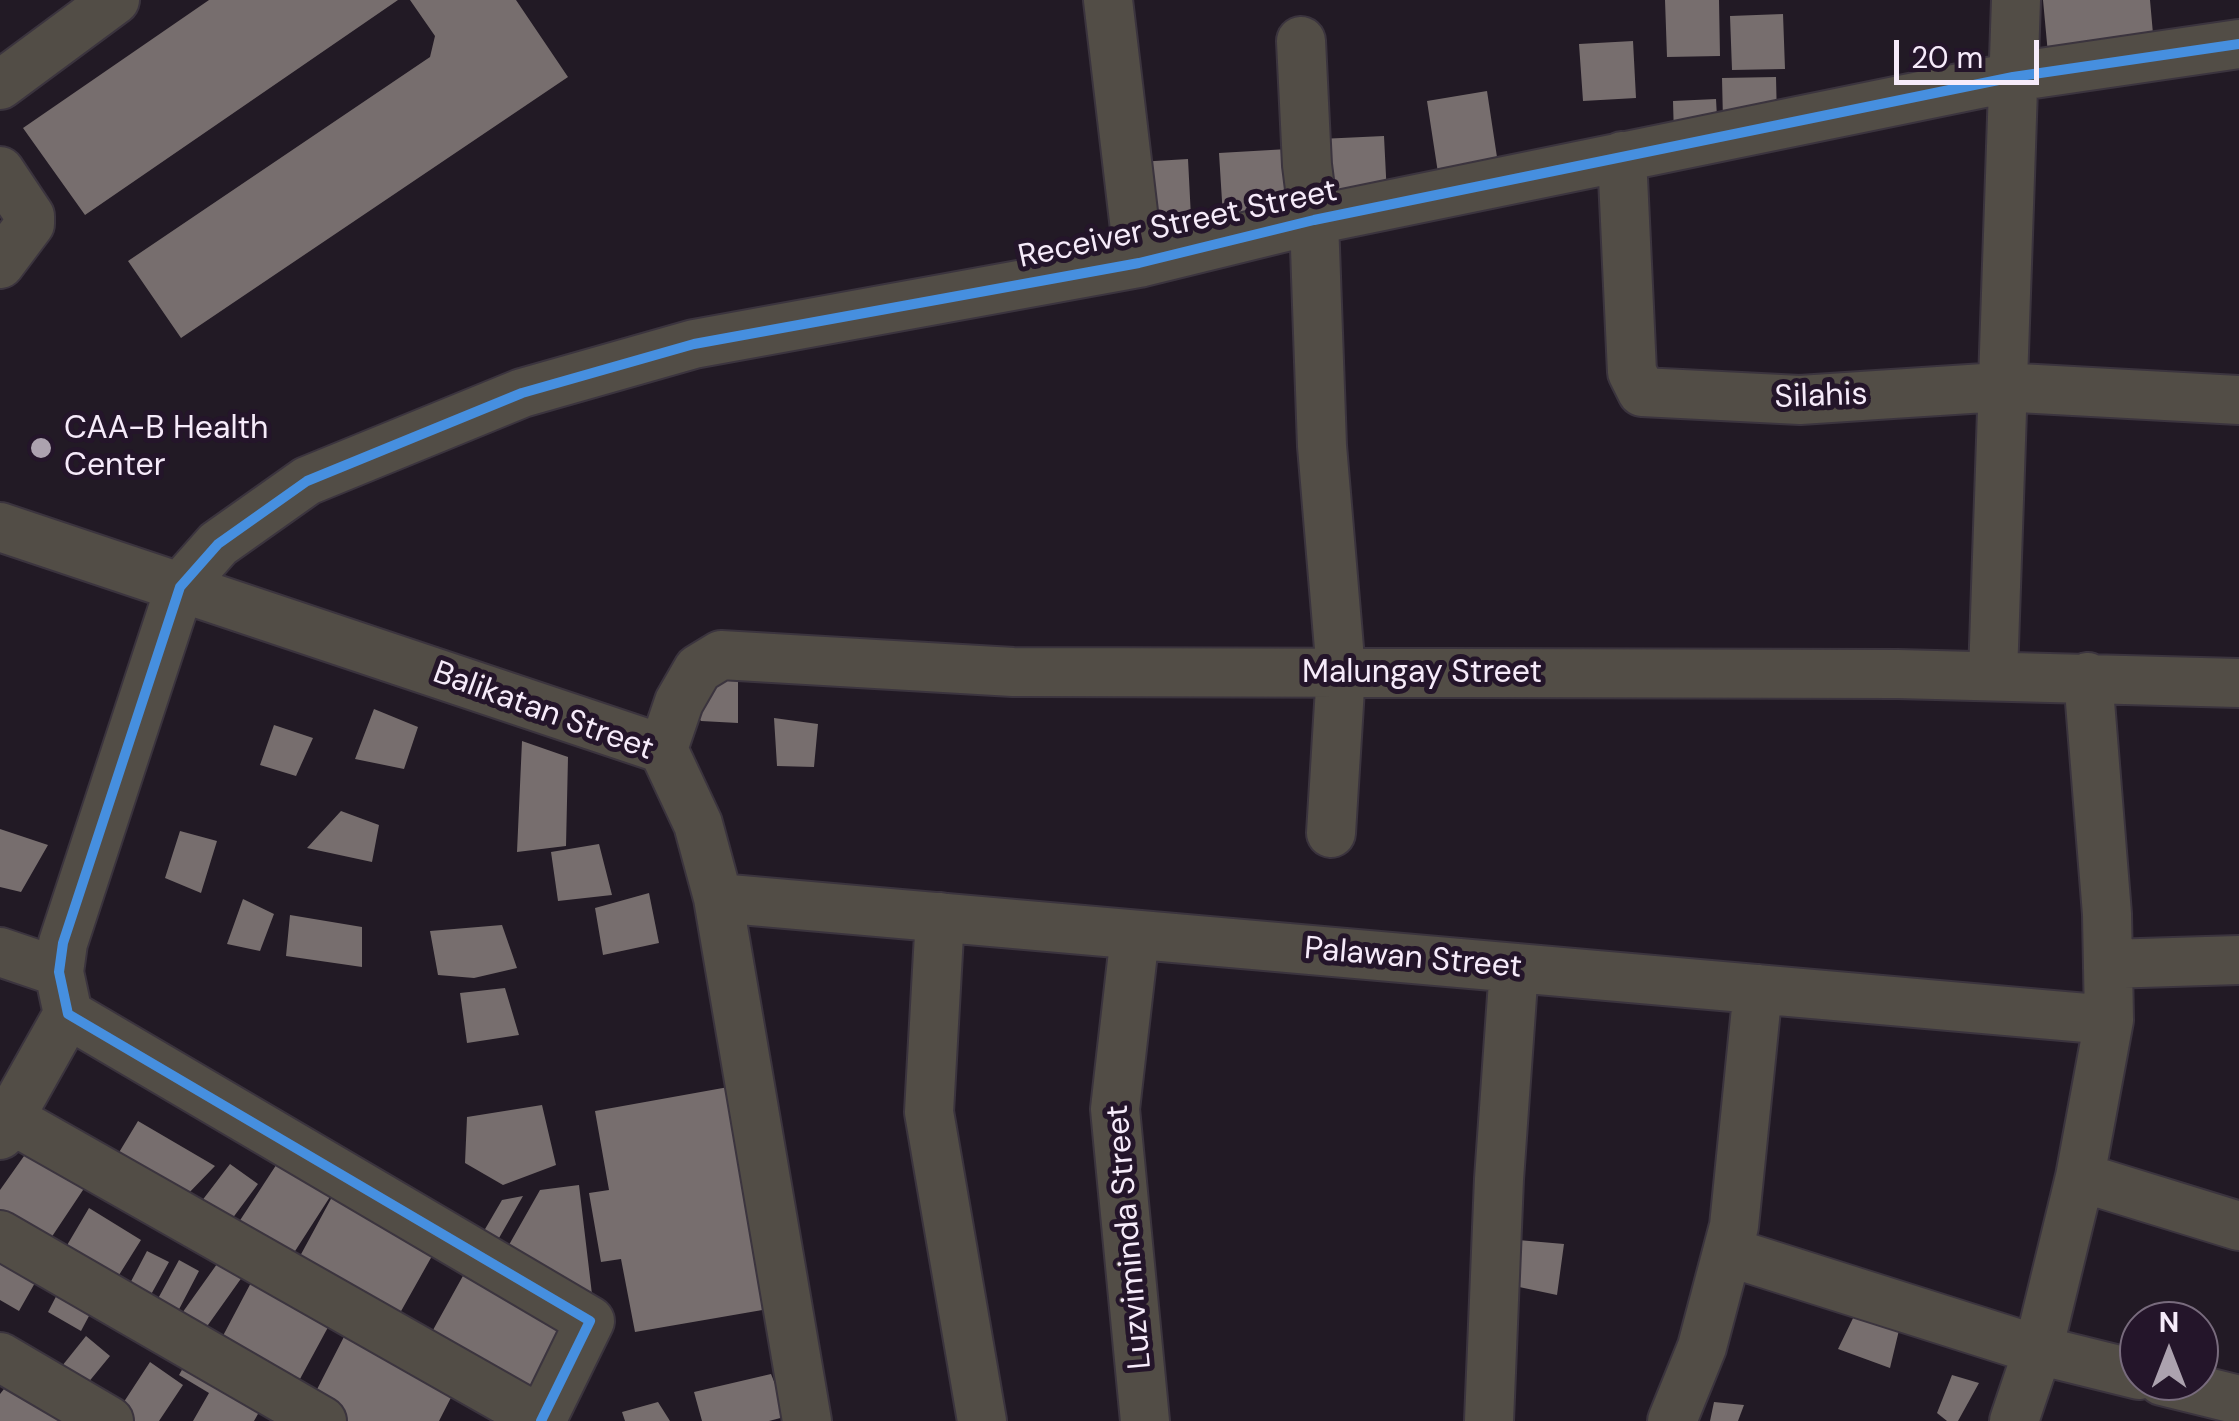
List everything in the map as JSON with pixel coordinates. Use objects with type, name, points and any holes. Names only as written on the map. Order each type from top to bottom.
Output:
[{"type":"street","points":[[0,85],[116,0]]},
{"type":"street","points":[[1108,0],[1138,263]]},
{"type":"street","points":[[1992,675],[2016,0]]},
{"type":"street","points":[[1301,41],[1306,165],[1314,220],[1322,446],[1341,672],[1331,833]]},
{"type":"street","name":"Receiver Street Street","points":[[180,588],[218,544],[307,481],[522,394],[694,344],[1138,263],[1314,220],[2013,76],[2239,44]]},
{"type":"street","name":"Silahis","points":[[1622,156],[1632,372],[1642,392],[1800,400],[2000,387],[2239,400]]},
{"type":"street","points":[[0,171],[22,199],[30,224],[0,264]]},
{"type":"street","name":"Balikatan Street","points":[[0,526],[663,750],[698,824],[718,898],[807,1421]]},
{"type":"street","points":[[0,952],[63,993],[590,1321],[541,1420],[5,1126],[63,993],[63,942],[180,588]]},
{"type":"street","name":"Malungay Street","points":[[663,750],[679,702],[698,669],[721,655],[1013,672],[1992,675],[2239,682]]},
{"type":"street","points":[[2014,1421],[2038,1350],[2080,1177],[2109,1020],[2088,677]]},
{"type":"street","name":"Palawan Street","points":[[718,898],[2109,1020]]},
{"type":"street","points":[[940,917],[928,1112],[982,1421]]},
{"type":"street","name":"Luzviminda Street","points":[[1136,934],[1115,1109],[1145,1421]]},
{"type":"street","points":[[2108,964],[2239,960]]},
{"type":"street","points":[[1489,1421],[1499,1179],[1514,968]]},
{"type":"street","points":[[1672,1421],[1702,1347],[1729,1252],[1751,1088],[1758,989]]},
{"type":"street","points":[[2080,1177],[2239,1226]]},
{"type":"street","points":[[0,1236],[322,1421]]},
{"type":"street","points":[[1729,1252],[2038,1350],[2119,1371]]},
{"type":"street","points":[[0,1357],[109,1421]]},
{"type":"building","points":[[209,0],[398,0],[85,215],[23,128]]},
{"type":"building","points":[[410,0],[516,0],[568,77],[181,338],[128,261],[430,57],[435,36]]},
{"type":"building","points":[[1665,0],[1719,0],[1720,56],[1667,57]]},
{"type":"building","points":[[2043,0],[2150,0],[2154,45],[2048,54]]},
{"type":"building","points":[[1783,14],[1785,69],[1732,70],[1730,16]]},
{"type":"building","points":[[1633,41],[1636,98],[1583,101],[1579,44]]},
{"type":"building","points":[[1776,77],[1777,120],[1723,121],[1722,78]]},
{"type":"building","points":[[1487,91],[1500,177],[1440,186],[1427,101]]},
{"type":"building","points":[[1716,99],[1718,136],[1674,137],[1673,101]]},
{"type":"building","points":[[1384,136],[1387,196],[1324,199],[1320,139]]},
{"type":"building","points":[[1288,149],[1292,213],[1223,217],[1219,153]]},
{"type":"building","points":[[1188,159],[1192,237],[1142,240],[1138,162]]},
{"type":"building","points":[[738,666],[738,723],[701,721],[687,702]]},
{"type":"building","points":[[374,709],[418,727],[404,769],[355,759]]},
{"type":"building","points":[[774,718],[818,724],[814,767],[777,766]]},
{"type":"building","points":[[274,725],[313,738],[296,776],[260,765]]},
{"type":"building","points":[[522,741],[568,757],[566,846],[517,852]]},
{"type":"building","points":[[341,811],[379,825],[372,862],[307,848]]},
{"type":"building","points":[[0,829],[48,845],[21,892],[0,887]]},
{"type":"building","points":[[180,831],[217,841],[201,893],[165,878]]},
{"type":"building","points":[[599,844],[612,895],[558,901],[551,852]]},
{"type":"building","points":[[649,893],[659,943],[603,955],[595,908]]},
{"type":"building","points":[[243,899],[274,914],[260,951],[227,944]]},
{"type":"building","points":[[290,915],[362,927],[362,967],[286,956]]},
{"type":"building","points":[[502,925],[517,968],[474,978],[438,975],[430,931]]},
{"type":"building","points":[[505,988],[519,1035],[467,1043],[460,993]]},
{"type":"building","points":[[734,1086],[774,1308],[635,1332],[621,1259],[601,1262],[589,1193],[609,1190],[595,1111]]},
{"type":"building","points":[[542,1105],[556,1165],[503,1185],[465,1163],[467,1117]]},
{"type":"building","points":[[138,1121],[215,1166],[183,1199],[115,1159]]},
{"type":"building","points":[[29,1149],[85,1187],[49,1241],[0,1209],[0,1190]]},
{"type":"building","points":[[284,1153],[337,1186],[288,1262],[235,1228]]},
{"type":"building","points":[[230,1164],[258,1184],[229,1223],[201,1202]]},
{"type":"building","points":[[339,1184],[441,1240],[400,1313],[299,1258]]},
{"type":"building","points":[[579,1185],[594,1311],[501,1259],[540,1190]]},
{"type":"building","points":[[523,1196],[495,1245],[481,1236],[502,1200]]},
{"type":"building","points":[[89,1208],[141,1240],[114,1283],[63,1252]]},
{"type":"building","points":[[1518,1240],[1564,1244],[1557,1295],[1505,1284]]},
{"type":"building","points":[[147,1251],[169,1262],[148,1300],[127,1289]]},
{"type":"building","points":[[222,1257],[245,1273],[203,1332],[180,1316]]},
{"type":"building","points":[[0,1260],[44,1267],[19,1311],[0,1300]]},
{"type":"building","points":[[179,1260],[199,1271],[175,1317],[154,1306]]},
{"type":"building","points":[[469,1265],[579,1325],[537,1400],[428,1339]]},
{"type":"building","points":[[254,1277],[333,1318],[294,1390],[216,1349]]},
{"type":"building","points":[[64,1281],[98,1299],[81,1331],[48,1312]]},
{"type":"building","points":[[1856,1312],[1900,1326],[1890,1368],[1838,1349]]},
{"type":"building","points":[[349,1327],[459,1382],[439,1421],[346,1421],[310,1403]]},
{"type":"building","points":[[86,1336],[110,1356],[78,1395],[54,1376]]},
{"type":"building","points":[[191,1354],[267,1398],[254,1421],[193,1421],[209,1393],[179,1375]]},
{"type":"building","points":[[150,1362],[183,1385],[159,1421],[127,1421],[116,1414]]},
{"type":"building","points":[[771,1374],[788,1416],[769,1421],[702,1421],[694,1392]]},
{"type":"building","points":[[15,1375],[76,1421],[0,1421],[0,1394]]},
{"type":"building","points":[[1952,1375],[1979,1383],[1958,1421],[1947,1421],[1937,1413]]},
{"type":"building","points":[[658,1402],[670,1421],[625,1421],[622,1412]]},
{"type":"building","points":[[1714,1402],[1744,1405],[1738,1421],[1710,1421]]},
{"type":"cycle path","points":[[541,1421],[590,1321],[68,1014],[59,972],[63,943],[180,587],[218,544],[307,481],[522,393],[694,344],[1139,263],[1314,220],[2013,77],[2239,44]]},
{"type":"place","name":"CAA-B Health Center","points":[[41,448]]}]
